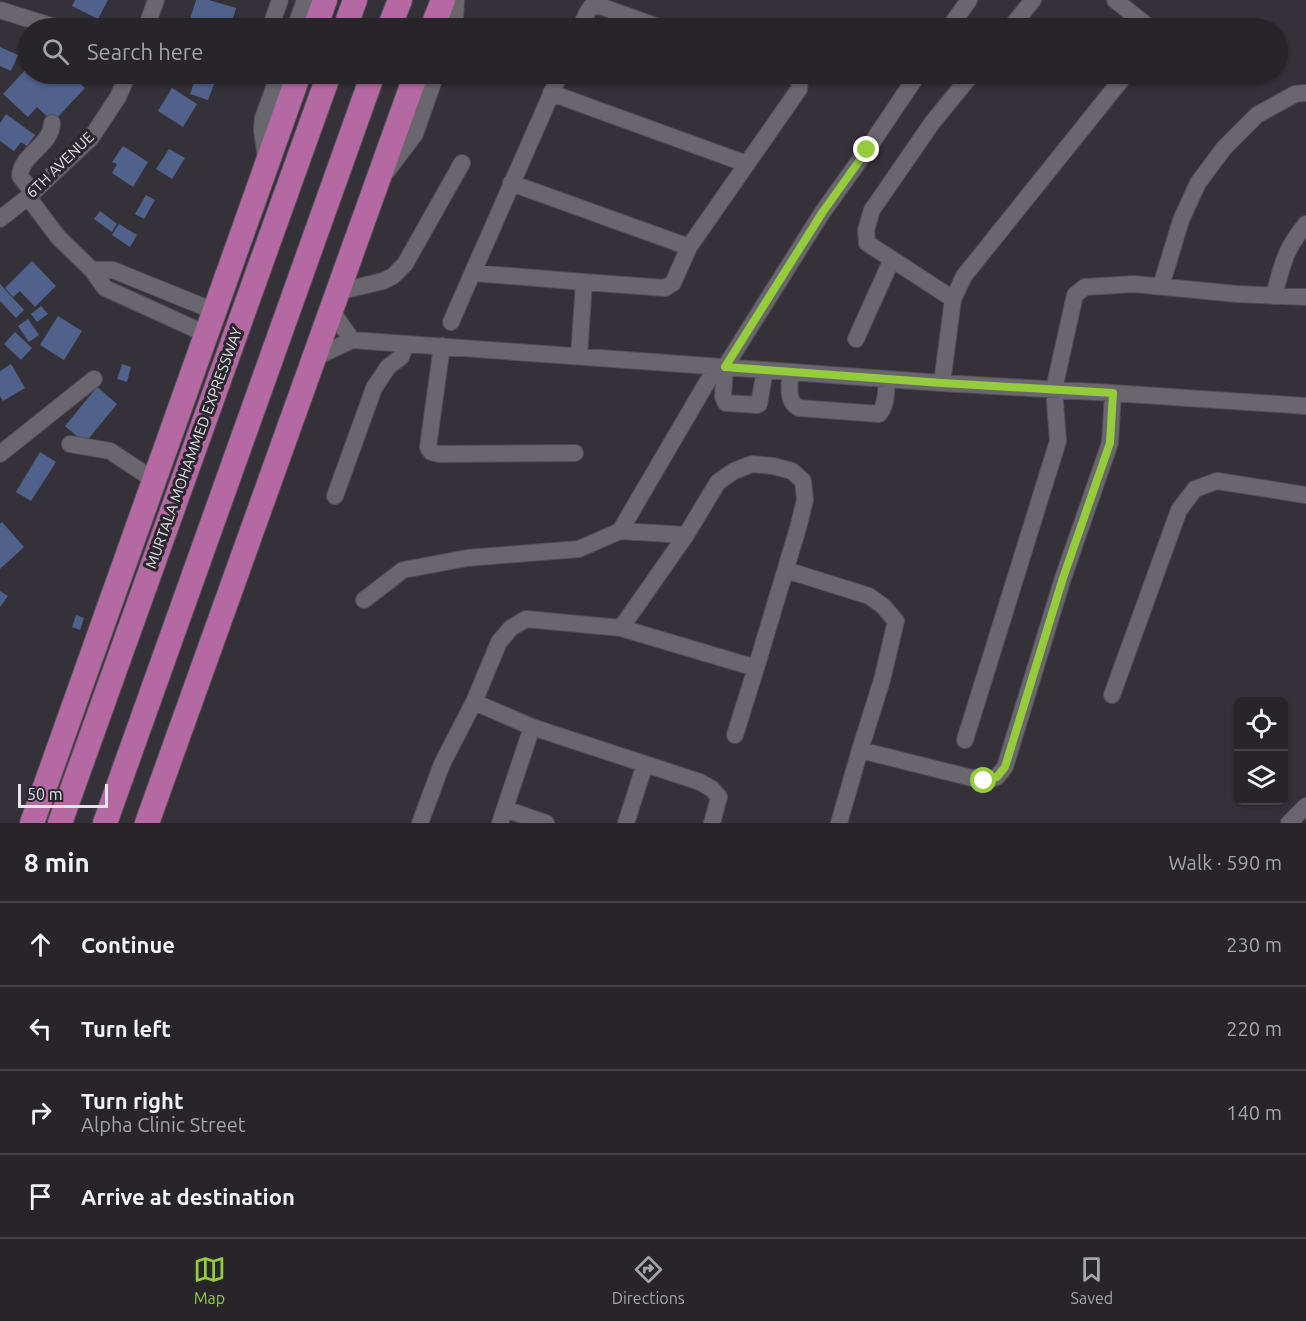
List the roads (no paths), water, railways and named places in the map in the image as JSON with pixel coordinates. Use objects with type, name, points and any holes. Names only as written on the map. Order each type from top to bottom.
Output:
[{"type":"highway","points":[[319,18],[325,0]]},
{"type":"highway","points":[[349,18],[356,0]]},
{"type":"highway","points":[[393,18],[400,0]]},
{"type":"highway","points":[[436,18],[443,0]]},
{"type":"highway","name":"MURTALA MOHAMMED EXPRESSWAY","points":[[32,823],[295,84]]},
{"type":"highway","name":"MURTALA MOHAMMED EXPRESSWAY","points":[[60,823],[325,84]]},
{"type":"highway","points":[[105,823],[369,84]]},
{"type":"highway","points":[[147,823],[412,84]]},
{"type":"street","points":[[150,18],[156,0]]},
{"type":"street","points":[[274,18],[280,0]]},
{"type":"street","points":[[299,18],[305,0]]},
{"type":"street","points":[[455,18],[456,0]]},
{"type":"street","points":[[956,18],[969,0]]},
{"type":"street","points":[[1018,18],[1033,0]]},
{"type":"street","points":[[1115,0],[1138,18]]},
{"type":"street","points":[[585,18],[591,7],[600,6],[633,18]]},
{"type":"street","points":[[0,10],[26,18]]},
{"type":"street","name":"6TH AVENUE","points":[[0,219],[30,195],[92,138],[124,84]]},
{"type":"street","points":[[267,163],[262,130],[272,84]]},
{"type":"street","points":[[376,184],[414,134],[432,84]]},
{"type":"street","points":[[451,322],[555,84]]},
{"type":"street","points":[[473,273],[665,288],[673,284],[689,247],[799,89],[800,84]]},
{"type":"street","points":[[620,531],[720,367],[911,84]]},
{"type":"street","points":[[953,299],[867,243],[866,230],[872,210],[932,123],[964,84]]},
{"type":"street","points":[[942,383],[953,299],[964,276],[1118,84]]},
{"type":"street","points":[[551,93],[747,164]]},
{"type":"street","points":[[1161,286],[1185,211],[1198,183],[1224,148],[1257,115],[1294,94],[1306,93]]},
{"type":"street","points":[[52,123],[52,130],[48,137],[23,165],[20,176],[58,237],[92,270],[105,288],[206,334]]},
{"type":"street","points":[[352,340],[334,301],[393,276],[405,264],[462,163]]},
{"type":"street","points":[[511,183],[689,247]]},
{"type":"street","points":[[1274,296],[1284,258],[1295,237],[1306,224]]},
{"type":"street","points":[[856,339],[892,259]]},
{"type":"street","points":[[92,270],[113,270],[214,311]]},
{"type":"street","points":[[579,356],[584,282]]},
{"type":"street","points":[[965,740],[1058,441],[1054,390],[1075,295],[1085,287],[1134,284],[1237,294],[1306,297]]},
{"type":"street","points":[[312,359],[352,340],[942,383],[1306,406]]},
{"type":"street","points":[[335,496],[374,388],[388,368],[401,357],[406,344]]},
{"type":"street","points":[[442,346],[428,447],[432,452],[440,454],[575,453]]},
{"type":"street","points":[[720,367],[723,397],[726,403],[757,405],[765,370]]},
{"type":"street","points":[[790,372],[790,400],[799,408],[879,414],[884,406],[887,379]]},
{"type":"street","points":[[0,454],[94,378]]},
{"type":"street","points":[[860,750],[984,781],[997,777],[1005,767],[1063,578],[1110,443],[1113,393]]},
{"type":"street","points":[[70,444],[110,451],[154,480]]},
{"type":"street","points":[[621,628],[686,535],[718,482],[734,471],[752,464],[792,471],[802,481],[805,500],[735,735]]},
{"type":"street","points":[[1112,694],[1179,510],[1196,489],[1217,481],[1306,495]]},
{"type":"street","points":[[364,600],[403,570],[467,558],[579,549],[620,531],[686,535]]},
{"type":"street","points":[[786,570],[868,596],[883,606],[896,621],[882,680],[839,823]]},
{"type":"street","points":[[420,823],[441,764],[474,702],[499,642],[511,628],[526,619],[621,628],[756,668]]},
{"type":"street","points":[[474,702],[532,727],[645,764],[712,789],[719,797],[712,823]]},
{"type":"street","points":[[532,727],[503,816],[546,823]]},
{"type":"street","points":[[626,823],[645,764]]},
{"type":"street","points":[[1289,823],[1306,806]]}]
